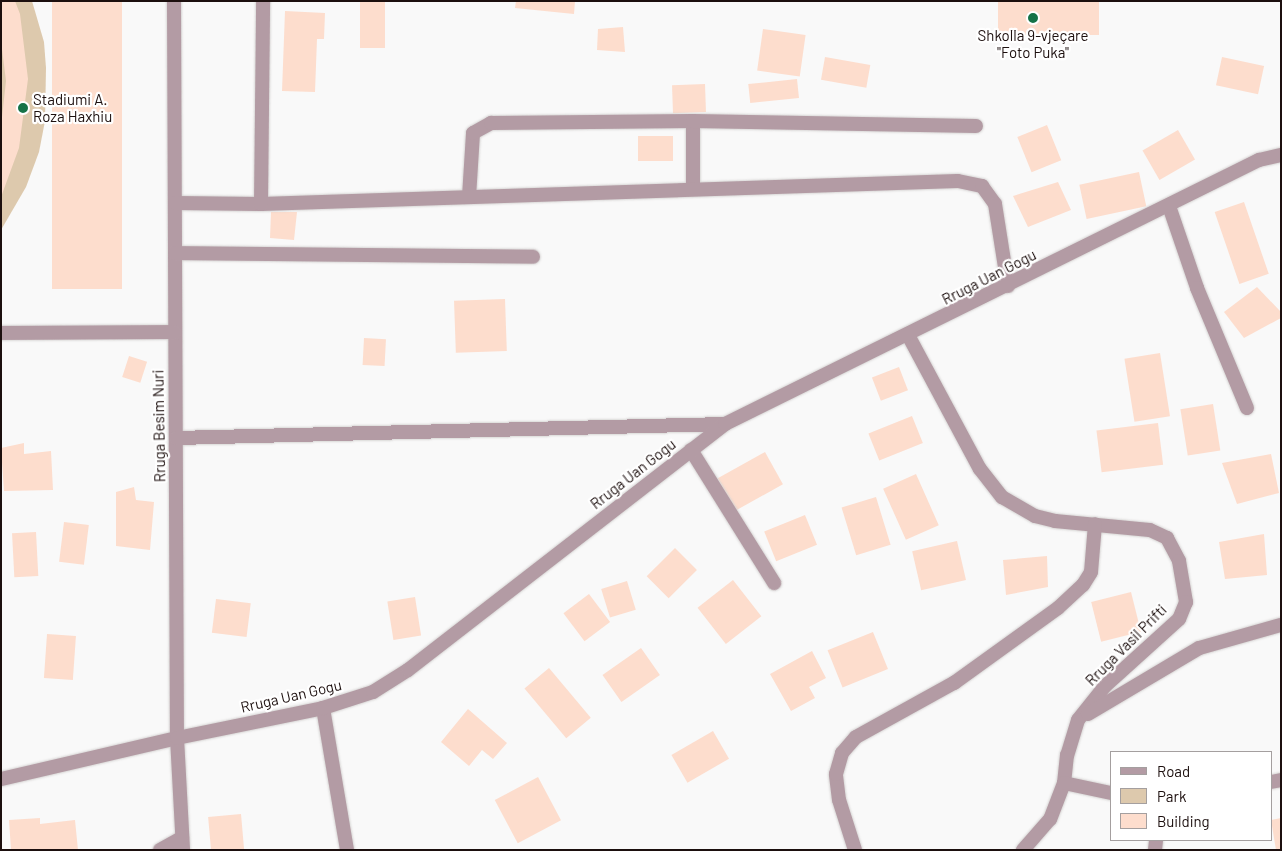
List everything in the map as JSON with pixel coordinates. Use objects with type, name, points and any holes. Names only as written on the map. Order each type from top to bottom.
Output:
[{"type":"street","name":"Rruga Besim Nuri","points":[[174,1],[176,203],[174,332],[178,738],[182,844]]},
{"type":"street","points":[[261,204],[263,1]]},
{"type":"street","points":[[469,197],[472,133],[491,123],[693,121],[976,126]]},
{"type":"street","points":[[693,121],[693,189]]},
{"type":"street","name":"Rruga Uan Gogu","points":[[1,779],[178,738],[323,708],[373,692],[408,670],[725,424],[1008,286],[1259,160],[1281,155]]},
{"type":"street","points":[[176,203],[261,204],[958,181],[982,186],[995,204],[1008,286]]},
{"type":"street","points":[[1169,206],[1197,288],[1247,408]]},
{"type":"street","points":[[175,253],[532,257]]},
{"type":"street","points":[[1,333],[174,332]]},
{"type":"street","name":"Rruga Vasil Prifti","points":[[908,335],[980,469],[1002,497],[1035,516],[1150,530],[1167,538],[1179,561],[1186,602],[1179,619],[1105,686],[1078,720],[1067,755],[1064,783],[1050,819],[1023,850]]},
{"type":"street","points":[[176,438],[725,424]]},
{"type":"street","points":[[691,450],[774,583]]},
{"type":"street","points":[[855,850],[839,800],[836,774],[842,753],[856,737],[954,683],[1058,608],[1083,585],[1091,572],[1095,524]]},
{"type":"street","points":[[1078,720],[1199,648],[1281,625]]},
{"type":"street","points":[[323,708],[347,850]]},
{"type":"street","points":[[1064,783],[1110,793]]},
{"type":"street","points":[[160,850],[182,844]]},
{"type":"green space","name":"Stadiumi A. Roza Haxhiu","points":[[1,1],[32,1],[44,42],[46,68],[45,121],[39,152],[26,187],[1,230]]},
{"type":"building","points":[[1,1],[15,1],[20,14],[28,79],[19,148],[1,197],[1,126],[6,81],[1,41]]},
{"type":"building","points":[[52,1],[122,1],[122,289],[52,289]]},
{"type":"building","points":[[360,1],[385,1],[385,48],[360,48]]},
{"type":"building","points":[[516,1],[575,1],[574,14],[515,8]]},
{"type":"building","name":"Shkolla 9-vjeçare \"Foto Puka\"","points":[[998,1],[1099,1],[1099,35],[998,35]]},
{"type":"building","points":[[285,11],[325,13],[324,39],[317,39],[315,92],[282,91]]},
{"type":"building","points":[[623,27],[625,52],[597,50],[598,29]]},
{"type":"building","points":[[763,29],[806,35],[800,77],[757,71]]},
{"type":"building","points":[[825,57],[870,65],[866,88],[821,80]]},
{"type":"building","points":[[1222,57],[1264,66],[1258,94],[1216,85]]},
{"type":"building","points":[[797,79],[799,98],[750,103],[748,84]]},
{"type":"building","points":[[705,84],[706,112],[673,113],[672,85]]},
{"type":"building","points":[[1047,125],[1061,160],[1032,172],[1017,137]]},
{"type":"building","points":[[1178,130],[1195,159],[1159,180],[1142,150]]},
{"type":"building","points":[[638,136],[673,136],[673,161],[638,161]]},
{"type":"building","points":[[1139,172],[1146,206],[1087,219],[1079,185]]},
{"type":"building","points":[[1058,182],[1071,210],[1028,227],[1013,196]]},
{"type":"building","points":[[1244,202],[1269,274],[1239,284],[1215,212]]},
{"type":"building","points":[[271,212],[297,212],[294,240],[270,238]]},
{"type":"building","points":[[1257,287],[1281,312],[1281,318],[1244,338],[1224,312]]},
{"type":"building","points":[[505,299],[507,351],[456,353],[454,301]]},
{"type":"building","points":[[364,338],[386,339],[385,366],[363,365]]},
{"type":"building","points":[[1160,353],[1170,416],[1134,422],[1124,359]]},
{"type":"building","points":[[129,356],[147,362],[140,383],[122,377]]},
{"type":"building","points":[[899,367],[908,390],[881,401],[872,377]]},
{"type":"building","points":[[1213,404],[1220,450],[1188,456],[1180,409]]},
{"type":"building","points":[[912,416],[923,443],[879,460],[868,434]]},
{"type":"building","points":[[1158,423],[1163,465],[1102,472],[1096,431]]},
{"type":"building","points":[[24,443],[24,454],[51,451],[53,490],[4,491],[1,448]]},
{"type":"building","points":[[765,452],[783,484],[736,511],[718,478]]},
{"type":"building","points":[[1271,454],[1279,493],[1237,504],[1222,463]]},
{"type":"building","points":[[916,474],[939,525],[906,540],[883,489]]},
{"type":"building","points":[[134,487],[136,500],[154,502],[150,550],[116,546],[116,492]]},
{"type":"building","points":[[876,497],[891,545],[856,555],[842,508]]},
{"type":"building","points":[[805,515],[817,545],[776,561],[764,531]]},
{"type":"building","points":[[64,522],[89,525],[84,565],[59,562]]},
{"type":"building","points":[[36,532],[38,576],[14,577],[12,533]]},
{"type":"building","points":[[1264,534],[1267,575],[1225,579],[1219,542]]},
{"type":"building","points":[[957,541],[966,580],[921,590],[912,551]]},
{"type":"building","points":[[675,548],[697,570],[669,598],[647,576]]},
{"type":"building","points":[[1047,556],[1048,587],[1006,595],[1003,560]]},
{"type":"building","points":[[733,580],[761,616],[726,644],[698,608]]},
{"type":"building","points":[[627,581],[636,610],[610,618],[601,589]]},
{"type":"building","points":[[1131,592],[1141,632],[1101,642],[1091,602]]},
{"type":"building","points":[[589,594],[610,622],[585,641],[563,613]]},
{"type":"building","points":[[415,597],[421,636],[393,640],[387,601]]},
{"type":"building","points":[[216,599],[251,603],[247,637],[212,633]]},
{"type":"building","points":[[873,632],[888,669],[843,687],[828,650]]},
{"type":"building","points":[[47,634],[76,636],[73,680],[44,678]]},
{"type":"building","points":[[641,648],[660,675],[621,702],[602,675]]},
{"type":"building","points":[[812,651],[826,678],[809,687],[815,698],[791,711],[770,674]]},
{"type":"building","points":[[549,668],[591,718],[566,738],[524,689]]},
{"type":"building","points":[[468,709],[507,743],[493,759],[482,750],[469,766],[441,742]]},
{"type":"building","points":[[713,731],[729,759],[687,783],[671,755]]},
{"type":"building","points":[[538,777],[561,820],[518,843],[495,800]]},
{"type":"building","points":[[241,814],[244,850],[211,850],[208,817]]},
{"type":"building","points":[[40,818],[40,824],[75,820],[78,850],[11,850],[9,820]]},
{"type":"building","points":[[1281,818],[1281,850],[1276,850],[1272,820]]},
{"type":"place","name":"Shkolla 9-vjeçare \"Foto Puka\"","points":[[1033,18]]},
{"type":"place","name":"Stadiumi A. Roza Haxhiu","points":[[23,108]]}]
